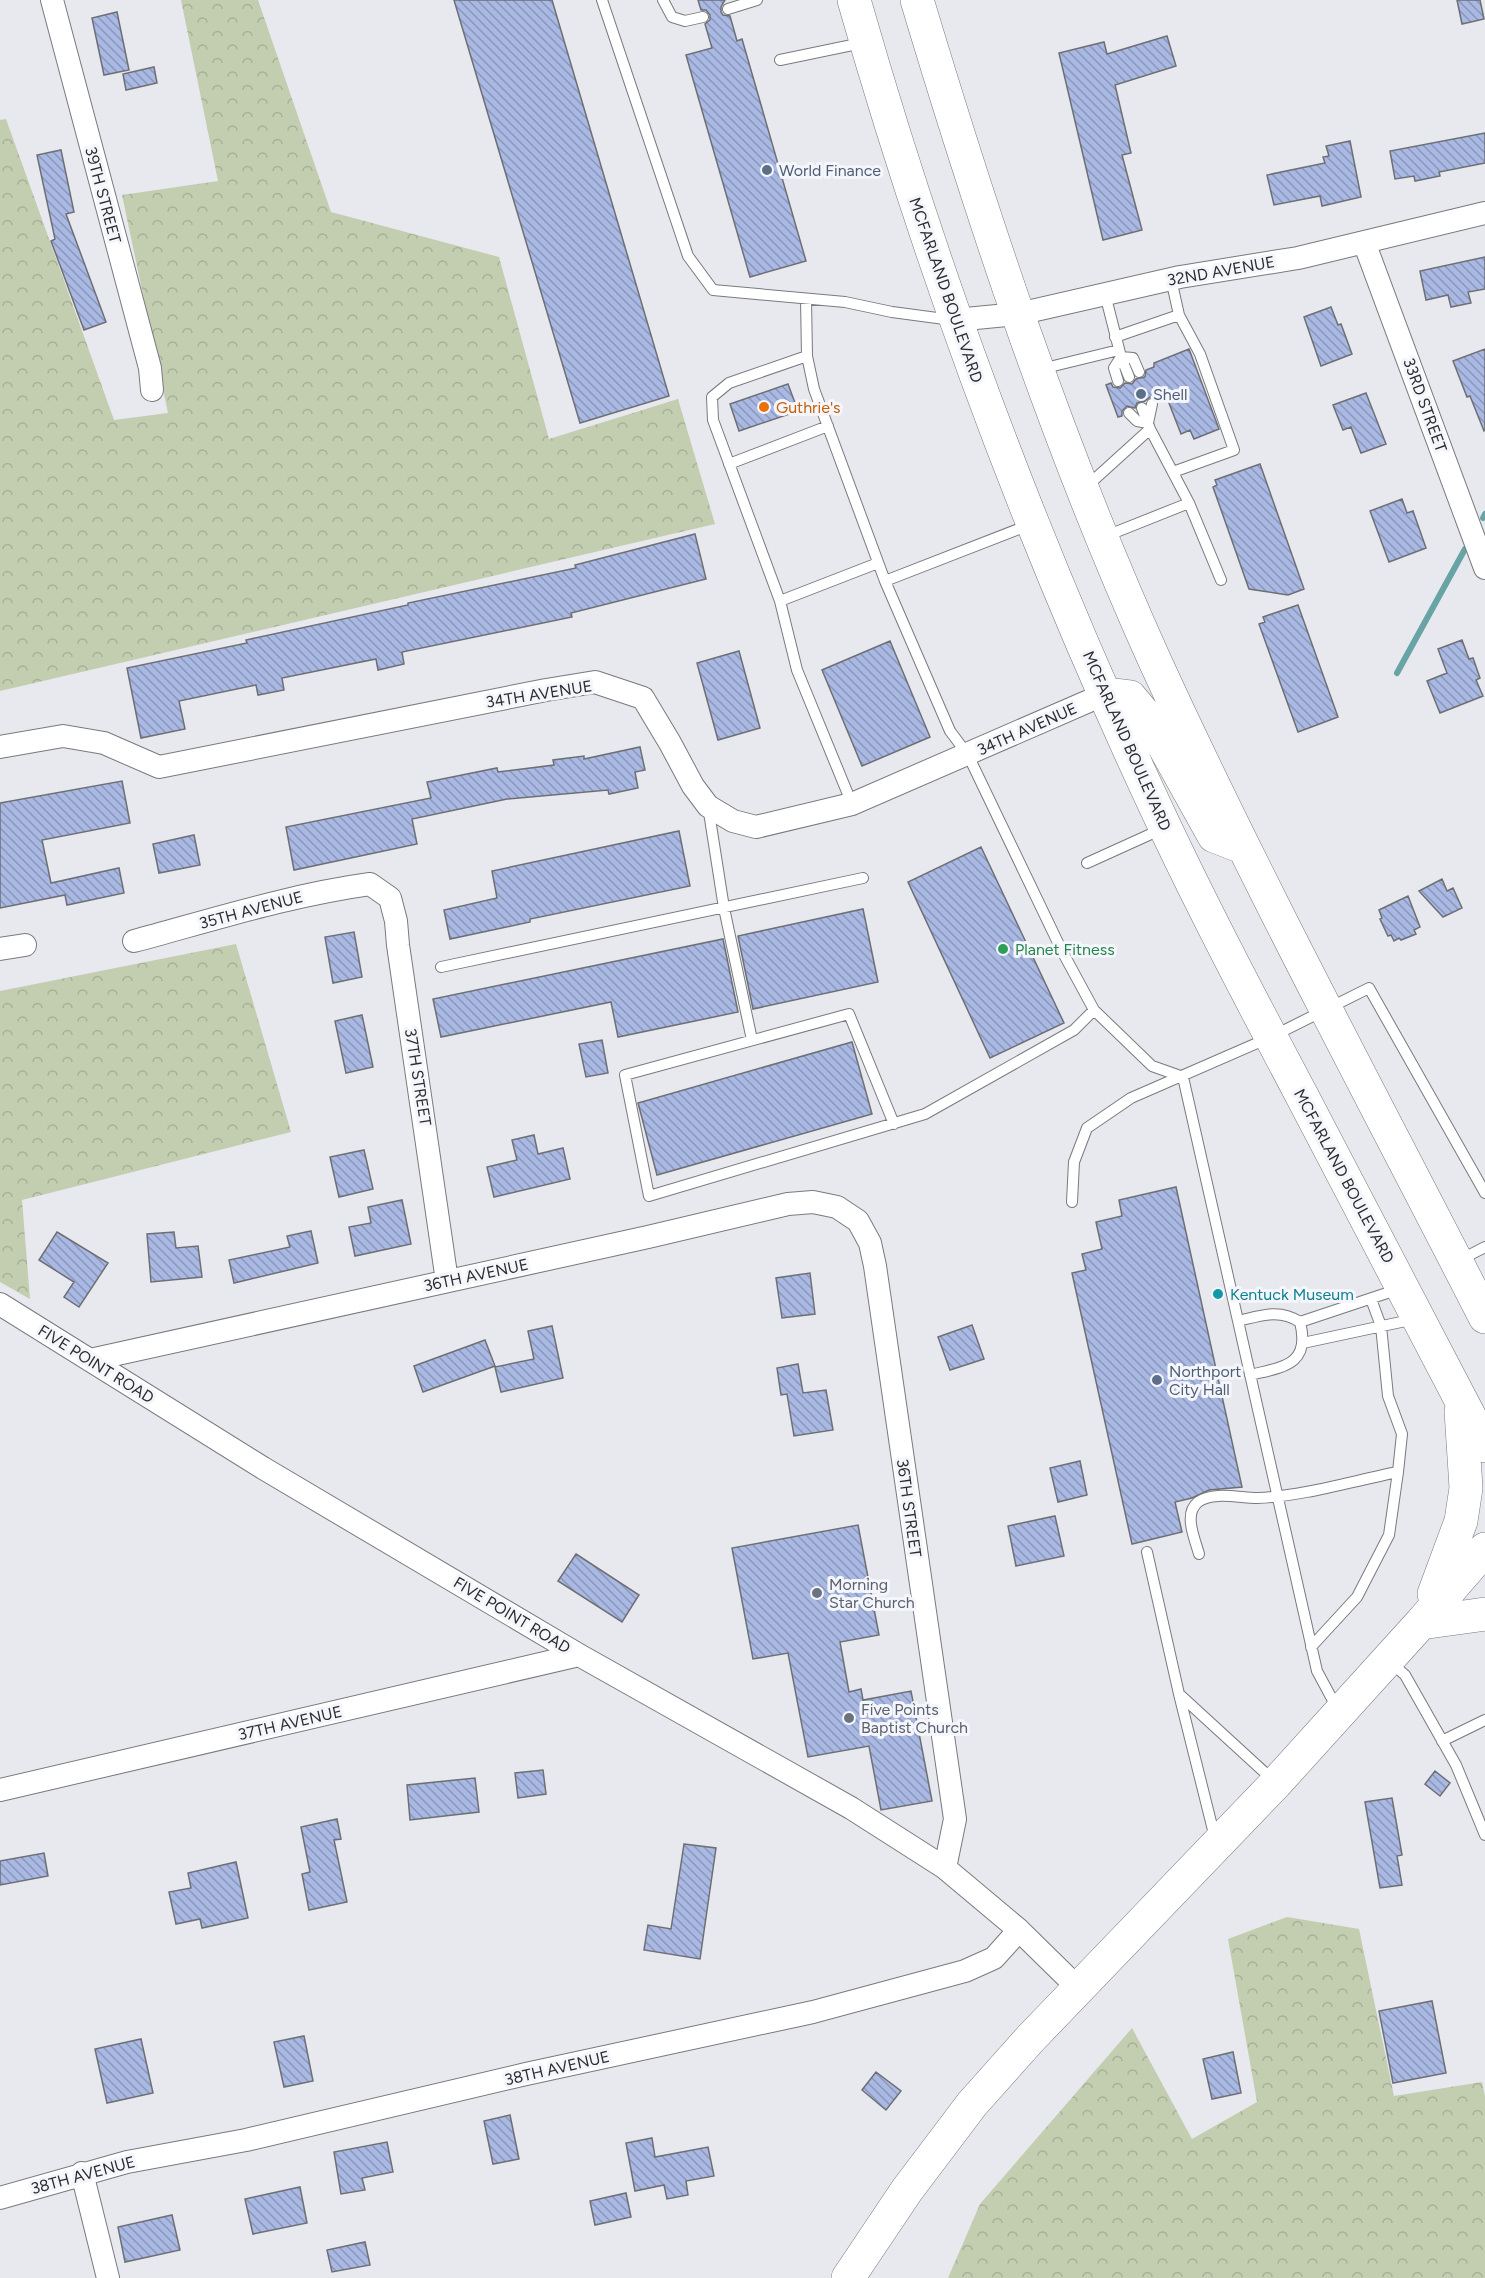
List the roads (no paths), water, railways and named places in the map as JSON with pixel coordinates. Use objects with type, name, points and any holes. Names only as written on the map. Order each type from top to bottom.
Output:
[{"type":"highway","name":"MCFARLAND BOULEVARD","points":[[854,0],[955,320],[1032,524],[1106,694],[1165,827],[1271,1037],[1485,1446]]},
{"type":"highway","points":[[917,0],[949,105],[1038,370],[1083,489],[1154,659],[1244,848],[1326,1010],[1471,1255],[1485,1317]]},
{"type":"highway","points":[[1106,694],[1130,697],[1150,721],[1214,836],[1244,848]]},
{"type":"highway","points":[[1421,1623],[1453,1548],[1461,1521],[1466,1488],[1461,1399]]},
{"type":"highway","points":[[848,2278],[907,2190],[972,2104],[1078,1988],[1276,1783],[1485,1549]]},
{"type":"highway","points":[[1421,1623],[1485,1614]]},
{"type":"street","name":"39TH STREET","points":[[52,0],[150,368],[152,390]]},
{"type":"street","name":"32ND AVENUE","points":[[955,320],[1018,314],[1171,279],[1298,258],[1485,213]]},
{"type":"street","name":"33RD STREET","points":[[1365,242],[1485,568]]},
{"type":"street","name":"34TH AVENUE","points":[[0,747],[63,736],[105,743],[159,767],[595,682],[643,698],[693,786],[708,806],[733,821],[756,827],[852,804],[1106,694]]},
{"type":"street","name":"35TH AVENUE","points":[[134,941],[298,898],[370,884]]},
{"type":"street","name":"37TH STREET","points":[[370,884],[390,898],[396,921],[447,1281]]},
{"type":"street","points":[[0,949],[25,945]]},
{"type":"street","name":"36TH AVENUE","points":[[90,1360],[788,1203],[813,1202],[837,1207],[858,1221]]},
{"type":"street","name":"36TH STREET","points":[[858,1221],[870,1243],[875,1266],[955,1819],[945,1868]]},
{"type":"street","name":"FIVE POINT ROAD","points":[[0,1304],[263,1468],[579,1655],[851,1808],[945,1868],[1019,1930]]},
{"type":"street","name":"37TH AVENUE","points":[[0,1790],[579,1655]]},
{"type":"street","points":[[1019,1930],[1078,1988]]},
{"type":"street","name":"38TH AVENUE","points":[[0,2198],[127,2162],[246,2140],[526,2074],[813,2012],[965,1971],[993,1958],[1019,1930]]},
{"type":"street","points":[[82,2173],[108,2278]]},
{"type":"lane","points":[[602,0],[688,256],[713,290],[845,302],[892,312],[955,320]]},
{"type":"lane","points":[[663,0],[672,17],[685,21],[703,17]]},
{"type":"lane","points":[[728,9],[757,0]]},
{"type":"lane","points":[[780,60],[866,42]]},
{"type":"lane","points":[[1171,279],[1179,315],[1200,354],[1234,450],[1173,472]]},
{"type":"lane","points":[[1105,294],[1115,337],[1129,377]]},
{"type":"lane","points":[[806,299],[807,356],[814,388],[885,581],[950,731],[968,755],[1062,951],[1094,1010],[1152,1066],[1183,1077]]},
{"type":"lane","points":[[1115,337],[1179,315]]},
{"type":"lane","points":[[1038,370],[1120,354]]},
{"type":"lane","points":[[807,356],[729,383],[712,397],[713,420],[780,601],[797,670],[852,804]]},
{"type":"lane","points":[[1147,406],[1149,426],[1189,503],[1221,579]]},
{"type":"lane","points":[[1129,413],[1137,421],[1149,426]]},
{"type":"lane","points":[[729,464],[828,426]]},
{"type":"lane","points":[[1083,489],[1149,426]]},
{"type":"lane","points":[[1103,538],[1189,503]]},
{"type":"lane","points":[[885,581],[1032,524]]},
{"type":"lane","points":[[780,601],[878,563]]},
{"type":"lane","points":[[708,806],[724,908],[752,1040]]},
{"type":"lane","points":[[1087,863],[1165,827]]},
{"type":"lane","points":[[441,968],[863,878]]},
{"type":"lane","points":[[1072,1202],[1074,1162],[1087,1128],[1131,1098],[1271,1037],[1369,988],[1485,1194]]},
{"type":"lane","points":[[894,1124],[849,1014],[626,1075],[649,1196],[894,1124],[925,1114],[1074,1030],[1094,1010]]},
{"type":"lane","points":[[1183,1077],[1311,1647],[1317,1671],[1340,1713]]},
{"type":"lane","points":[[1300,1322],[1403,1288]]},
{"type":"lane","points":[[1311,1647],[1357,1597],[1389,1535],[1402,1434],[1388,1396],[1382,1326],[1371,1299]]},
{"type":"lane","points":[[1238,1321],[1274,1312],[1290,1315],[1300,1322],[1303,1342],[1299,1353],[1289,1365],[1250,1375]]},
{"type":"lane","points":[[1303,1342],[1419,1319]]},
{"type":"lane","points":[[1199,1554],[1190,1523],[1191,1511],[1198,1502],[1212,1497],[1277,1496],[1398,1472]]},
{"type":"lane","points":[[1147,1552],[1179,1694],[1217,1844]]},
{"type":"lane","points":[[1388,1660],[1405,1676],[1456,1765],[1485,1835]]},
{"type":"lane","points":[[1179,1694],[1276,1783]]},
{"type":"lane","points":[[1442,1741],[1485,1720]]},
{"type":"waterway","points":[[1483,518],[1485,514]]},
{"type":"waterway","points":[[1397,673],[1465,549]]},
{"type":"place","name":"World Finance","points":[[767,170]]},
{"type":"place","name":"Shell","points":[[1141,394]]},
{"type":"place","name":"Guthrie's","points":[[764,407]]},
{"type":"place","name":"Planet Fitness","points":[[1003,949]]},
{"type":"place","name":"Kentuck Museum","points":[[1218,1294]]},
{"type":"place","name":"Northport City Hall","points":[[1157,1380]]},
{"type":"place","name":"Morning Star Church","points":[[817,1593]]},
{"type":"place","name":"Five Points Baptist Church","points":[[849,1718]]}]
